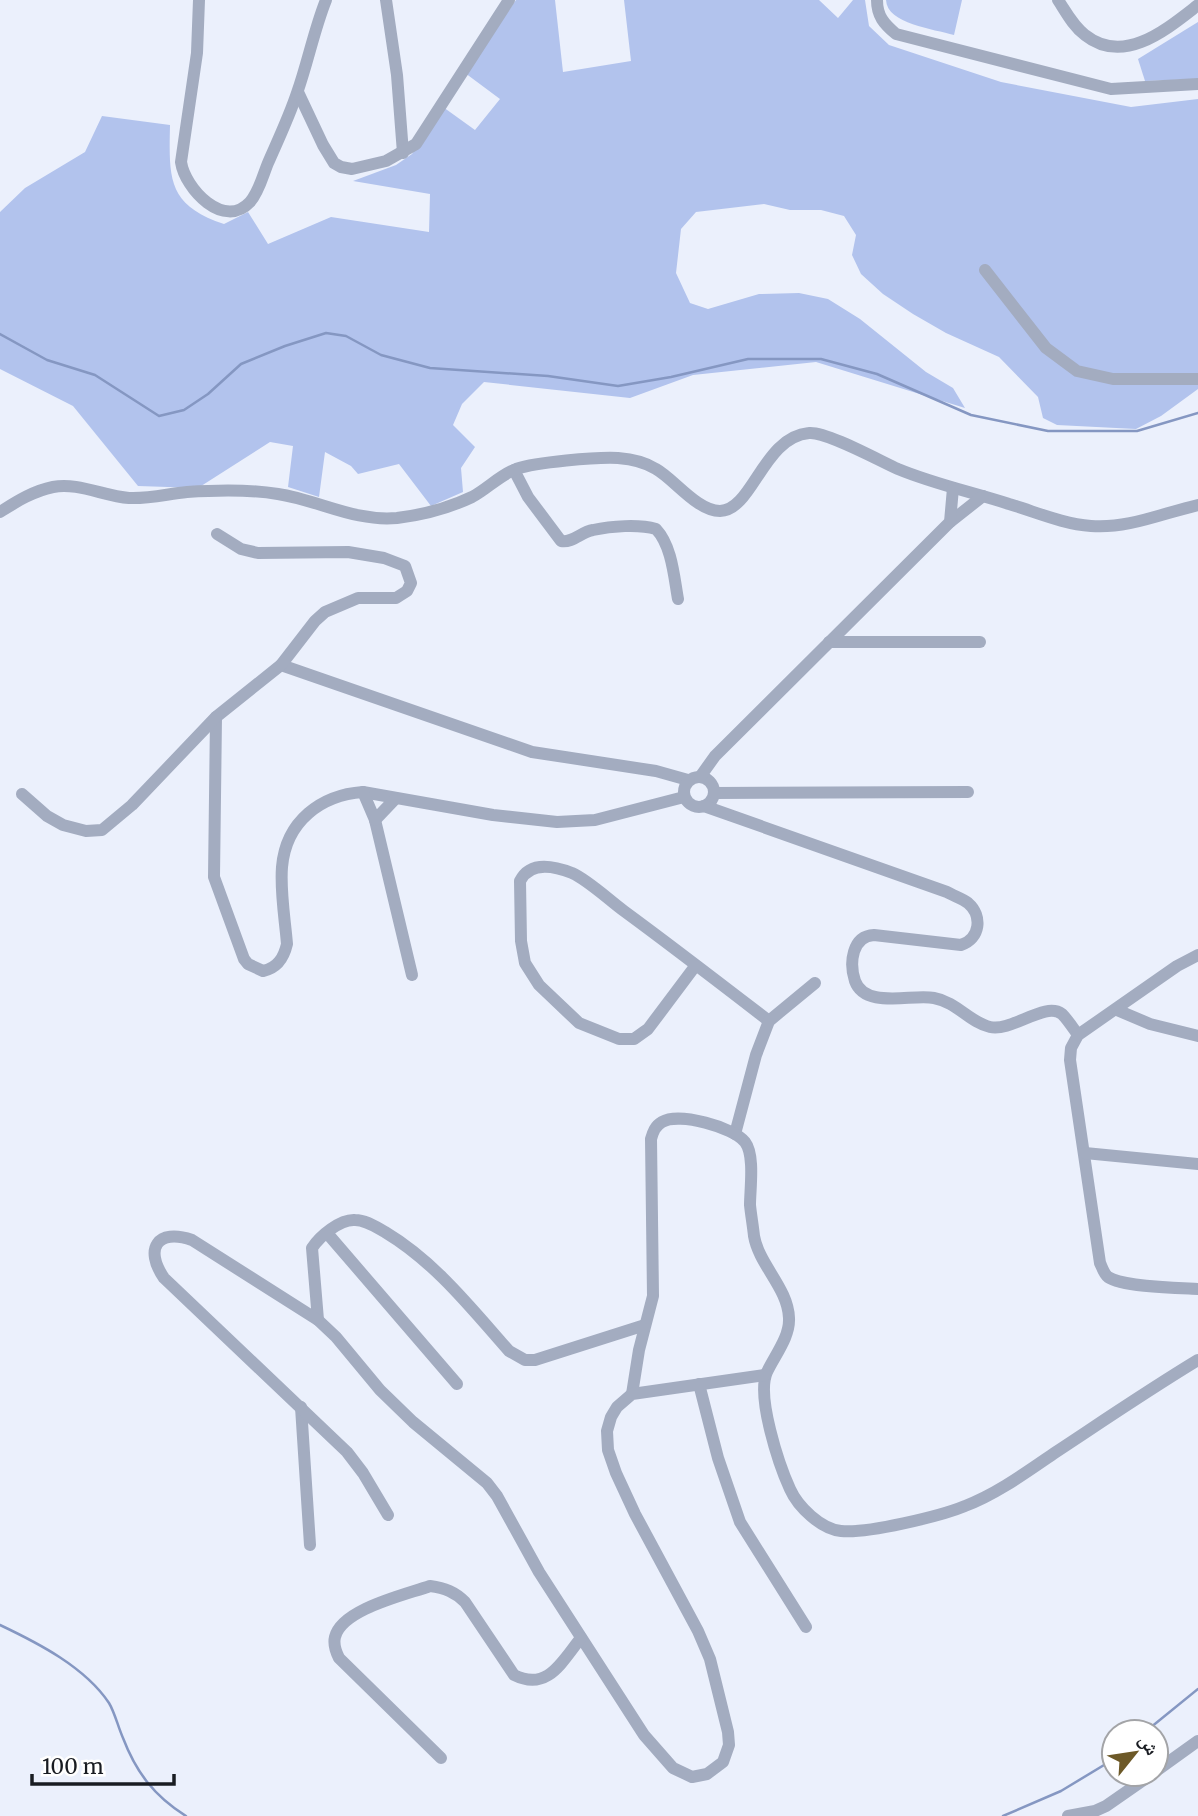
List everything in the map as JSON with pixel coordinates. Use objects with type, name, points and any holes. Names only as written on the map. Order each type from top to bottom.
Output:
[{"type":"street","points":[[199,0],[197,53],[181,163],[184,178],[198,197],[227,210],[240,209],[250,202],[261,182],[298,92],[309,47],[326,0]]},
{"type":"street","points":[[298,92],[334,163],[352,169],[368,167],[403,153],[416,144],[509,0]]},
{"type":"street","points":[[877,0],[878,12],[884,24],[896,34],[1111,89],[1198,83]]},
{"type":"street","points":[[1058,0],[1073,23],[1086,36],[1117,48],[1144,41],[1169,27],[1198,5]]},
{"type":"street","points":[[389,3],[403,153]]},
{"type":"street","points":[[985,270],[1046,348],[1077,371],[1113,379],[1198,379]]},
{"type":"street","points":[[0,512],[37,492],[61,486],[131,498],[188,492],[260,492],[280,494],[353,514],[394,518],[428,513],[470,498],[514,470],[541,464],[628,459],[654,468],[691,498],[719,511],[729,508],[741,498],[779,447],[811,432],[829,437],[910,474],[1047,517],[1090,526],[1118,525],[1149,519],[1198,505]]},
{"type":"street","points":[[514,470],[528,497],[559,540],[564,542],[596,529],[656,529],[661,534],[668,552],[678,599]]},
{"type":"street","points":[[950,523],[953,488]]},
{"type":"street","points":[[983,496],[950,523],[685,785],[684,797],[692,805],[704,806],[947,892],[969,904],[978,923],[973,938],[968,943],[961,945],[874,935],[863,937],[858,943],[851,965],[856,985],[864,993],[874,997],[932,997],[947,1001],[990,1027],[1007,1025],[1040,1013],[1055,1011],[1061,1013],[1078,1035]]},
{"type":"street","points":[[22,794],[47,816],[63,825],[86,831],[102,830],[132,805],[216,718],[281,665],[325,612],[358,598],[396,598],[410,587],[408,572],[398,562],[348,552],[258,554],[241,549],[217,534]]},
{"type":"street","points":[[829,642],[979,642]]},
{"type":"street","points":[[281,665],[533,752],[710,782],[714,793],[709,803],[704,806]]},
{"type":"street","points":[[216,718],[215,877],[244,959],[264,971],[271,970],[284,955],[287,944],[282,865],[288,844],[297,826],[313,808],[324,801],[346,793],[363,792],[492,815],[557,822],[596,820],[684,797]]},
{"type":"street","points":[[363,792],[375,820],[412,975]]},
{"type":"street","points":[[714,793],[968,792]]},
{"type":"street","points":[[375,820],[395,799]]},
{"type":"street","points":[[696,965],[648,1029],[634,1039],[619,1039],[579,1023],[539,985],[525,963],[521,941],[520,881],[524,874],[534,867],[573,874],[696,965],[769,1021]]},
{"type":"street","points":[[1198,955],[1177,966],[1078,1035],[1071,1048],[1070,1069],[1103,1271],[1108,1277],[1123,1282],[1198,1289]]},
{"type":"street","points":[[735,1134],[755,1055],[769,1021],[815,983]]},
{"type":"street","points":[[1117,1010],[1150,1024],[1198,1036]]},
{"type":"street","points":[[632,1394],[653,1296],[651,1139],[660,1123],[676,1117],[702,1122],[735,1134],[746,1143],[750,1153],[750,1208],[755,1240],[781,1293],[789,1320],[780,1348],[765,1375],[767,1422],[791,1492],[812,1517],[822,1524],[840,1531],[850,1531],[918,1519],[967,1506],[1016,1479],[1198,1360]]},
{"type":"street","points":[[1085,1153],[1198,1164]]},
{"type":"street","points":[[318,1320],[312,1248],[327,1233],[345,1221],[360,1220],[403,1243],[431,1265],[509,1351],[525,1360],[545,1358],[645,1325]]},
{"type":"street","points":[[327,1233],[457,1384]]},
{"type":"street","points":[[388,1515],[347,1452],[164,1279],[153,1261],[153,1252],[158,1243],[174,1236],[192,1240],[318,1320],[336,1337],[380,1390],[413,1422],[487,1483],[539,1572],[644,1735],[673,1768],[692,1777],[706,1774],[723,1762],[729,1745],[728,1732],[710,1659],[616,1474],[608,1450],[607,1431],[617,1408],[632,1394],[765,1375]]},
{"type":"street","points":[[699,1384],[718,1458],[740,1522],[806,1627]]},
{"type":"street","points":[[301,1407],[310,1545]]},
{"type":"street","points":[[441,1758],[339,1658],[334,1646],[335,1637],[348,1618],[430,1586],[442,1587],[457,1594],[465,1602],[514,1675],[524,1680],[536,1681],[549,1676],[581,1638]]},
{"type":"street","points":[[1170,1761],[1198,1741]]},
{"type":"street","points":[[1068,1816],[1095,1811],[1132,1788]]},
{"type":"shaded area","points":[[516,0],[555,0],[563,72],[631,61],[624,0],[819,0],[838,18],[853,0],[865,0],[869,26],[889,45],[1001,82],[1131,107],[1198,99],[1198,389],[1161,416],[1136,429],[1057,425],[1043,418],[1038,397],[999,357],[946,333],[913,314],[883,294],[861,274],[852,255],[856,235],[844,216],[821,210],[790,210],[764,204],[696,212],[681,229],[676,273],[690,303],[708,309],[759,294],[799,293],[828,299],[860,319],[926,372],[953,388],[965,408],[816,362],[693,375],[630,398],[484,382],[462,404],[453,425],[475,447],[461,468],[463,492],[431,506],[399,464],[358,474],[351,466],[325,452],[319,497],[288,487],[293,446],[270,442],[198,488],[138,486],[73,406],[0,369],[0,212],[25,188],[85,152],[102,116],[170,125],[172,175],[182,198],[191,208],[224,224],[248,212],[268,244],[331,217],[429,232],[430,194],[353,181],[396,165],[412,154],[443,107],[475,130],[500,99],[465,73]]},
{"type":"shaded area","points":[[886,0],[962,0],[954,35],[903,20],[888,8]]},
{"type":"shaded area","points":[[1198,22],[1198,79],[1145,81],[1138,59]]},
{"type":"waterway","points":[[0,334],[47,360],[95,375],[159,416],[184,410],[208,394],[241,364],[326,333],[346,336],[381,355],[430,368],[548,376],[618,386],[748,359],[821,359],[877,374],[971,415],[1048,431],[1137,431],[1198,413]]},
{"type":"waterway","points":[[0,1625],[60,1657],[99,1690],[109,1703],[140,1772],[164,1800],[186,1816]]},
{"type":"waterway","points":[[1162,1718],[1198,1689]]},
{"type":"waterway","points":[[1003,1816],[1061,1791],[1100,1767]]}]
